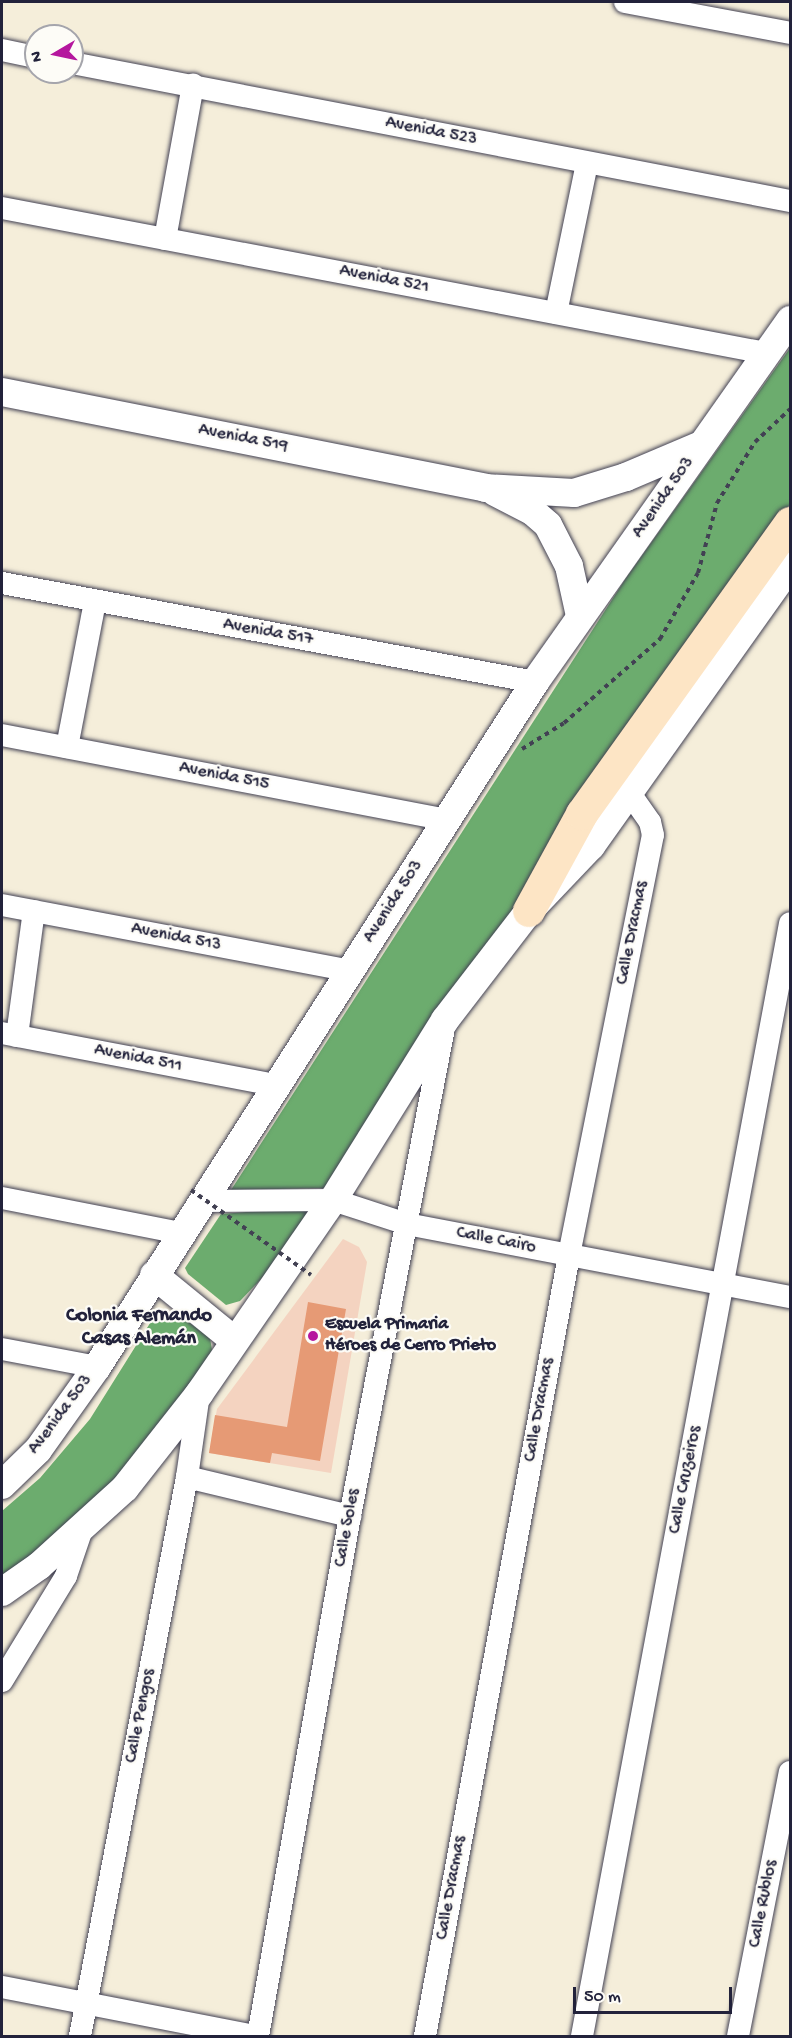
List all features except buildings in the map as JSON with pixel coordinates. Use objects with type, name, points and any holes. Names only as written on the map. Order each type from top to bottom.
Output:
[{"type":"main road","points":[[529,911],[582,814],[790,523]]},
{"type":"street","points":[[625,2],[790,33]]},
{"type":"street","points":[[2,50],[24,55]]},
{"type":"street","name":"Avenida 523","points":[[84,65],[790,201]]},
{"type":"street","points":[[165,239],[193,85]]},
{"type":"street","points":[[556,313],[586,163]]},
{"type":"street","name":"Avenida 521","points":[[2,208],[766,353]]},
{"type":"street","name":"Avenida 503","points":[[2,1485],[38,1450],[97,1367],[181,1233],[196,1196],[275,1085],[485,764],[535,682],[790,320]]},
{"type":"street","name":"Avenida 519","points":[[2,392],[485,488],[574,493],[626,477],[701,446]]},
{"type":"street","name":"Avenida 519","points":[[485,488],[532,511],[548,525],[569,566],[580,616]]},
{"type":"street","points":[[2,1592],[82,1529],[125,1488],[199,1394],[333,1200],[445,1020],[529,911],[591,846],[790,566]]},
{"type":"street","name":"Avenida 517","points":[[2,583],[535,682]]},
{"type":"street","points":[[67,747],[95,601]]},
{"type":"street","name":"Avenida 515","points":[[2,735],[447,820]]},
{"type":"street","name":"Calle Dracmas","points":[[425,2037],[569,1255],[653,835],[650,822],[629,792]]},
{"type":"street","name":"Avenida 513","points":[[2,905],[350,971]]},
{"type":"street","points":[[9,1034],[34,911]]},
{"type":"street","name":"Calle Cruzeiros","points":[[582,2037],[790,923]]},
{"type":"street","name":"Calle Soles","points":[[256,2037],[350,1516],[445,1020]]},
{"type":"street","name":"Avenida 511","points":[[9,1034],[275,1085]]},
{"type":"street","name":"Calle Cairo","points":[[196,1196],[333,1200],[406,1224],[790,1297]]},
{"type":"street","points":[[2,1198],[181,1233]]},
{"type":"street","points":[[154,1275],[236,1341]]},
{"type":"street","points":[[2,1349],[97,1367]]},
{"type":"street","name":"Calle Pengos","points":[[80,2037],[187,1477],[199,1394]]},
{"type":"street","points":[[187,1477],[350,1516]]},
{"type":"street","points":[[2,1680],[66,1576],[82,1529]]},
{"type":"street","name":"Calle Rublos","points":[[738,2037],[790,1772]]},
{"type":"street","points":[[2,1987],[256,2037]]},
{"type":"path","points":[[485,764],[512,755],[564,723],[660,639],[698,573],[717,503],[755,442],[790,409]]},
{"type":"path","points":[[196,1196],[311,1275]]},
{"type":"shaded area","name":"Escuela Primaria Héroes de Cerro Prieto","points":[[343,1239],[359,1247],[367,1262],[331,1473],[209,1453],[217,1409]]},
{"type":"green space","points":[[790,348],[790,504],[325,1188],[231,1190],[626,578]]},
{"type":"green space","points":[[312,1207],[263,1277],[240,1301],[226,1305],[188,1274],[185,1268],[221,1214]]},
{"type":"green space","points":[[175,1312],[210,1338],[212,1350],[205,1363],[134,1459],[80,1514],[2,1579],[2,1511],[40,1478],[90,1419],[152,1320],[161,1313]]},
{"type":"place","name":"Escuela Primaria Héroes de Cerro Prieto","points":[[313,1336]]},
{"type":"district","name":"Colonia Fernando Casas Alemán","points":[[139,1328]]}]
